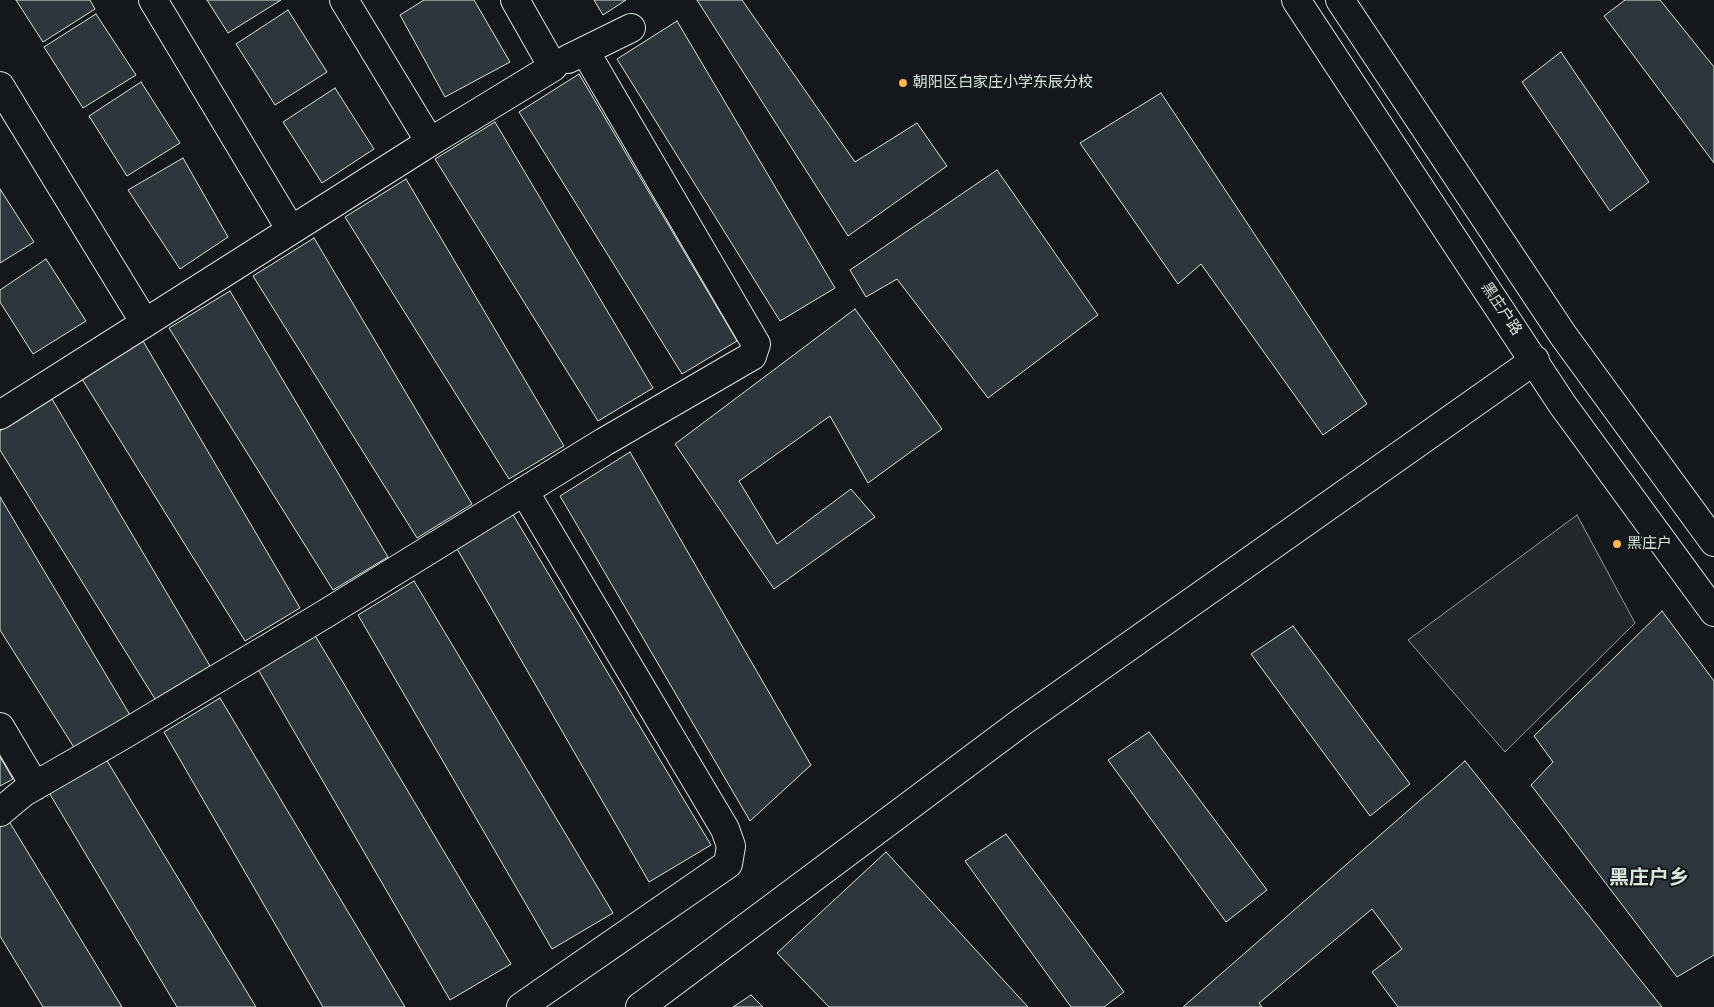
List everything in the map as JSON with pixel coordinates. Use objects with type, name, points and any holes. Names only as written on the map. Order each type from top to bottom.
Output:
[{"type":"street","points":[[153,0],[291,230]]},
{"type":"street","points":[[344,0],[430,142]]},
{"type":"street","points":[[515,0],[553,67]]},
{"type":"street","name":"黑庄户路","points":[[1296,0],[1535,360],[1562,404],[1714,612]]},
{"type":"street","points":[[1340,0],[1563,335],[1714,542]]},
{"type":"street","points":[[0,416],[430,142],[553,67],[631,28]]},
{"type":"street","points":[[0,812],[24,792],[325,614],[604,442],[752,356],[756,344],[585,51]]},
{"type":"street","points":[[0,86],[145,323]]},
{"type":"street","points":[[640,1007],[1023,721],[1535,360]]},
{"type":"street","points":[[522,1007],[728,864],[731,846],[725,829],[524,491]]},
{"type":"street","points":[[0,727],[35,786]]},
{"type":"shaded area","points":[[1577,515],[1635,623],[1505,752],[1408,640]]},
{"type":"building","points":[[16,0],[90,0],[95,9],[43,42]]},
{"type":"building","points":[[207,0],[281,0],[228,33]]},
{"type":"building","points":[[424,0],[474,0],[510,62],[445,97],[400,15]]},
{"type":"building","points":[[594,0],[626,0],[603,15]]},
{"type":"building","points":[[697,0],[742,0],[855,162],[917,123],[947,166],[848,236]]},
{"type":"building","points":[[1625,0],[1660,0],[1714,67],[1714,163],[1604,16]]},
{"type":"building","points":[[288,10],[327,72],[275,105],[236,44]]},
{"type":"building","points":[[96,14],[136,75],[83,108],[44,47]]},
{"type":"building","points":[[677,21],[835,288],[780,321],[617,59]]},
{"type":"building","points":[[1561,52],[1649,182],[1610,211],[1522,82]]},
{"type":"building","points":[[579,74],[737,341],[682,374],[519,112]]},
{"type":"building","points":[[141,82],[180,143],[127,176],[89,116]]},
{"type":"building","points":[[335,88],[374,149],[322,183],[283,122]]},
{"type":"building","points":[[1161,93],[1367,404],[1323,435],[1201,264],[1178,284],[1080,143]]},
{"type":"building","points":[[495,122],[653,388],[598,421],[435,159]]},
{"type":"building","points":[[183,158],[228,237],[180,269],[128,190]]},
{"type":"building","points":[[997,170],[1098,315],[988,398],[897,279],[866,297],[850,270]]},
{"type":"building","points":[[406,179],[564,446],[509,479],[345,217]]},
{"type":"building","points":[[0,189],[34,242],[0,263]]},
{"type":"building","points":[[314,238],[472,504],[417,538],[253,276]]},
{"type":"building","points":[[46,259],[86,321],[33,354],[0,302],[0,290]]},
{"type":"building","points":[[230,291],[388,557],[333,590],[169,328]]},
{"type":"building","points":[[855,309],[942,429],[868,483],[830,416],[739,481],[777,544],[851,489],[875,517],[774,589],[675,444]]},
{"type":"building","points":[[143,341],[300,608],[245,641],[82,379]]},
{"type":"building","points":[[52,399],[210,666],[155,699],[0,450],[0,431]]},
{"type":"building","points":[[630,452],[811,765],[750,821],[560,496]]},
{"type":"building","points":[[0,497],[130,715],[75,749],[0,630]]},
{"type":"building","points":[[512,513],[711,845],[649,882],[456,547]]},
{"type":"building","points":[[414,581],[613,913],[552,949],[358,615]]},
{"type":"building","points":[[1662,611],[1714,681],[1714,955],[1677,977],[1531,785],[1553,762],[1534,736]]},
{"type":"building","points":[[1293,626],[1410,784],[1370,816],[1251,654]]},
{"type":"building","points":[[313,632],[511,964],[450,1000],[256,666]]},
{"type":"building","points":[[220,698],[405,1007],[323,1007],[164,732]]},
{"type":"building","points":[[1149,732],[1267,890],[1226,922],[1108,760]]},
{"type":"building","points":[[0,757],[13,779],[0,786]]},
{"type":"building","points":[[106,759],[256,1007],[177,1007],[48,791]]},
{"type":"building","points":[[1465,761],[1662,1007],[1398,1007],[1372,972],[1402,949],[1372,909],[1259,1003],[1262,1007],[1183,1007]]},
{"type":"building","points":[[7,818],[122,1007],[43,1007],[0,936],[0,821]]},
{"type":"building","points":[[1006,834],[1124,992],[1104,1007],[1071,1007],[965,861]]},
{"type":"building","points":[[886,852],[1028,1007],[829,1007],[777,953]]},
{"type":"building","points":[[751,995],[763,1007],[733,1007]]},
{"type":"place","name":"朝阳区白家庄小学东辰分校","points":[[903,83]]},
{"type":"place","name":"黑庄户","points":[[1617,544]]},
{"type":"district","name":"黑庄户乡","points":[[1649,879]]}]
